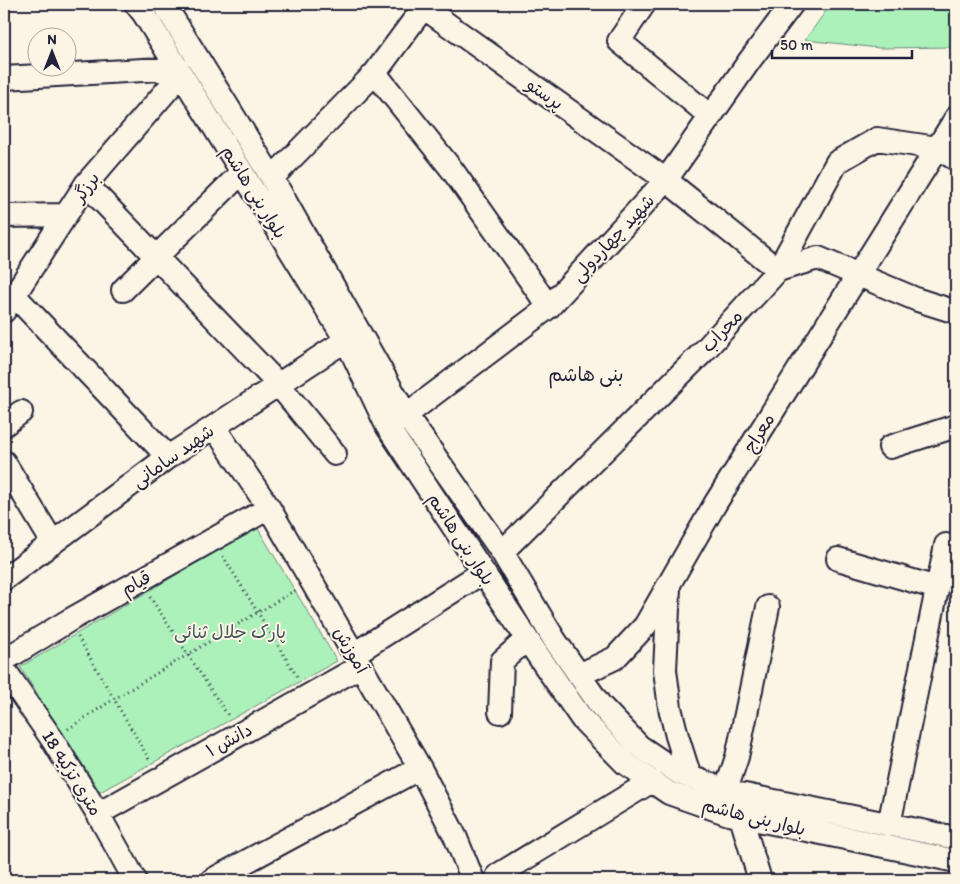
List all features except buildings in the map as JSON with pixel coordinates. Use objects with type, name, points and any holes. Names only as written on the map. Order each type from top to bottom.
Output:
[{"type":"street","name":"بلوار بنی هاشم","points":[[136,4],[180,71],[346,340],[387,426],[582,719],[625,763],[669,793],[741,817],[956,861]]},
{"type":"street","name":"بلوار بنی هاشم","points":[[164,4],[272,178],[406,415],[502,552],[554,639],[600,705],[639,746],[679,773],[735,793],[956,838]]},
{"type":"street","points":[[644,4],[619,41],[710,116]]},
{"type":"street","name":"شهید چهاردولی","points":[[387,426],[406,415],[549,307],[666,180],[750,60],[792,4]]},
{"type":"street","points":[[272,178],[375,73],[425,6]]},
{"type":"street","name":"پرستو","points":[[425,6],[666,180],[778,270]]},
{"type":"street","points":[[4,78],[180,71]]},
{"type":"street","name":"برزگر","points":[[9,303],[86,184],[180,71]]},
{"type":"street","points":[[375,73],[453,171],[549,307]]},
{"type":"street","name":"معراج","points":[[690,777],[670,708],[665,670],[670,583],[715,504],[956,118]]},
{"type":"street","name":"محراب","points":[[502,552],[704,351],[778,270],[838,162],[877,139],[937,148]]},
{"type":"street","points":[[937,148],[956,159]]},
{"type":"street","points":[[123,290],[242,172]]},
{"type":"street","points":[[86,184],[279,385],[335,454]]},
{"type":"street","points":[[4,216],[66,215]]},
{"type":"street","points":[[778,270],[818,258],[918,300],[956,312]]},
{"type":"street","points":[[9,303],[168,457]]},
{"type":"street","name":"شهید سامانی","points":[[4,579],[168,457],[346,340]]},
{"type":"street","points":[[890,447],[956,426]]},
{"type":"street","name":"آموزش","points":[[214,427],[269,508],[420,768],[455,836],[474,880]]},
{"type":"street","points":[[4,462],[53,543]]},
{"type":"street","name":"قیام","points":[[4,660],[68,621],[269,508]]},
{"type":"street","points":[[889,825],[946,546]]},
{"type":"street","points":[[838,559],[937,588]]},
{"type":"street","name":"دانش ۱","points":[[98,814],[309,695],[483,572]]},
{"type":"street","points":[[579,675],[615,658],[645,626],[670,583]]},
{"type":"street","points":[[726,790],[737,757],[768,608]]},
{"type":"street","points":[[500,712],[502,661],[527,639]]},
{"type":"street","name":"18 متری تزکیه","points":[[4,668],[52,739],[98,814],[135,880]]},
{"type":"street","points":[[212,880],[420,768]]},
{"type":"street","points":[[496,880],[498,875],[652,781]]},
{"type":"street","points":[[741,817],[760,880]]},
{"type":"path","points":[[212,540],[309,695]]},
{"type":"path","points":[[138,581],[241,734]]},
{"type":"path","points":[[52,739],[114,699],[311,581]]},
{"type":"path","points":[[68,621],[161,779]]},
{"type":"green space","points":[[831,4],[956,4],[956,47],[879,48],[805,40]]},
{"type":"green space","name":"پارک جلال ثنائی","points":[[257,527],[337,661],[100,792],[20,667]]},
{"type":"district","name":"بنی هاشم","points":[[586,374]]}]
